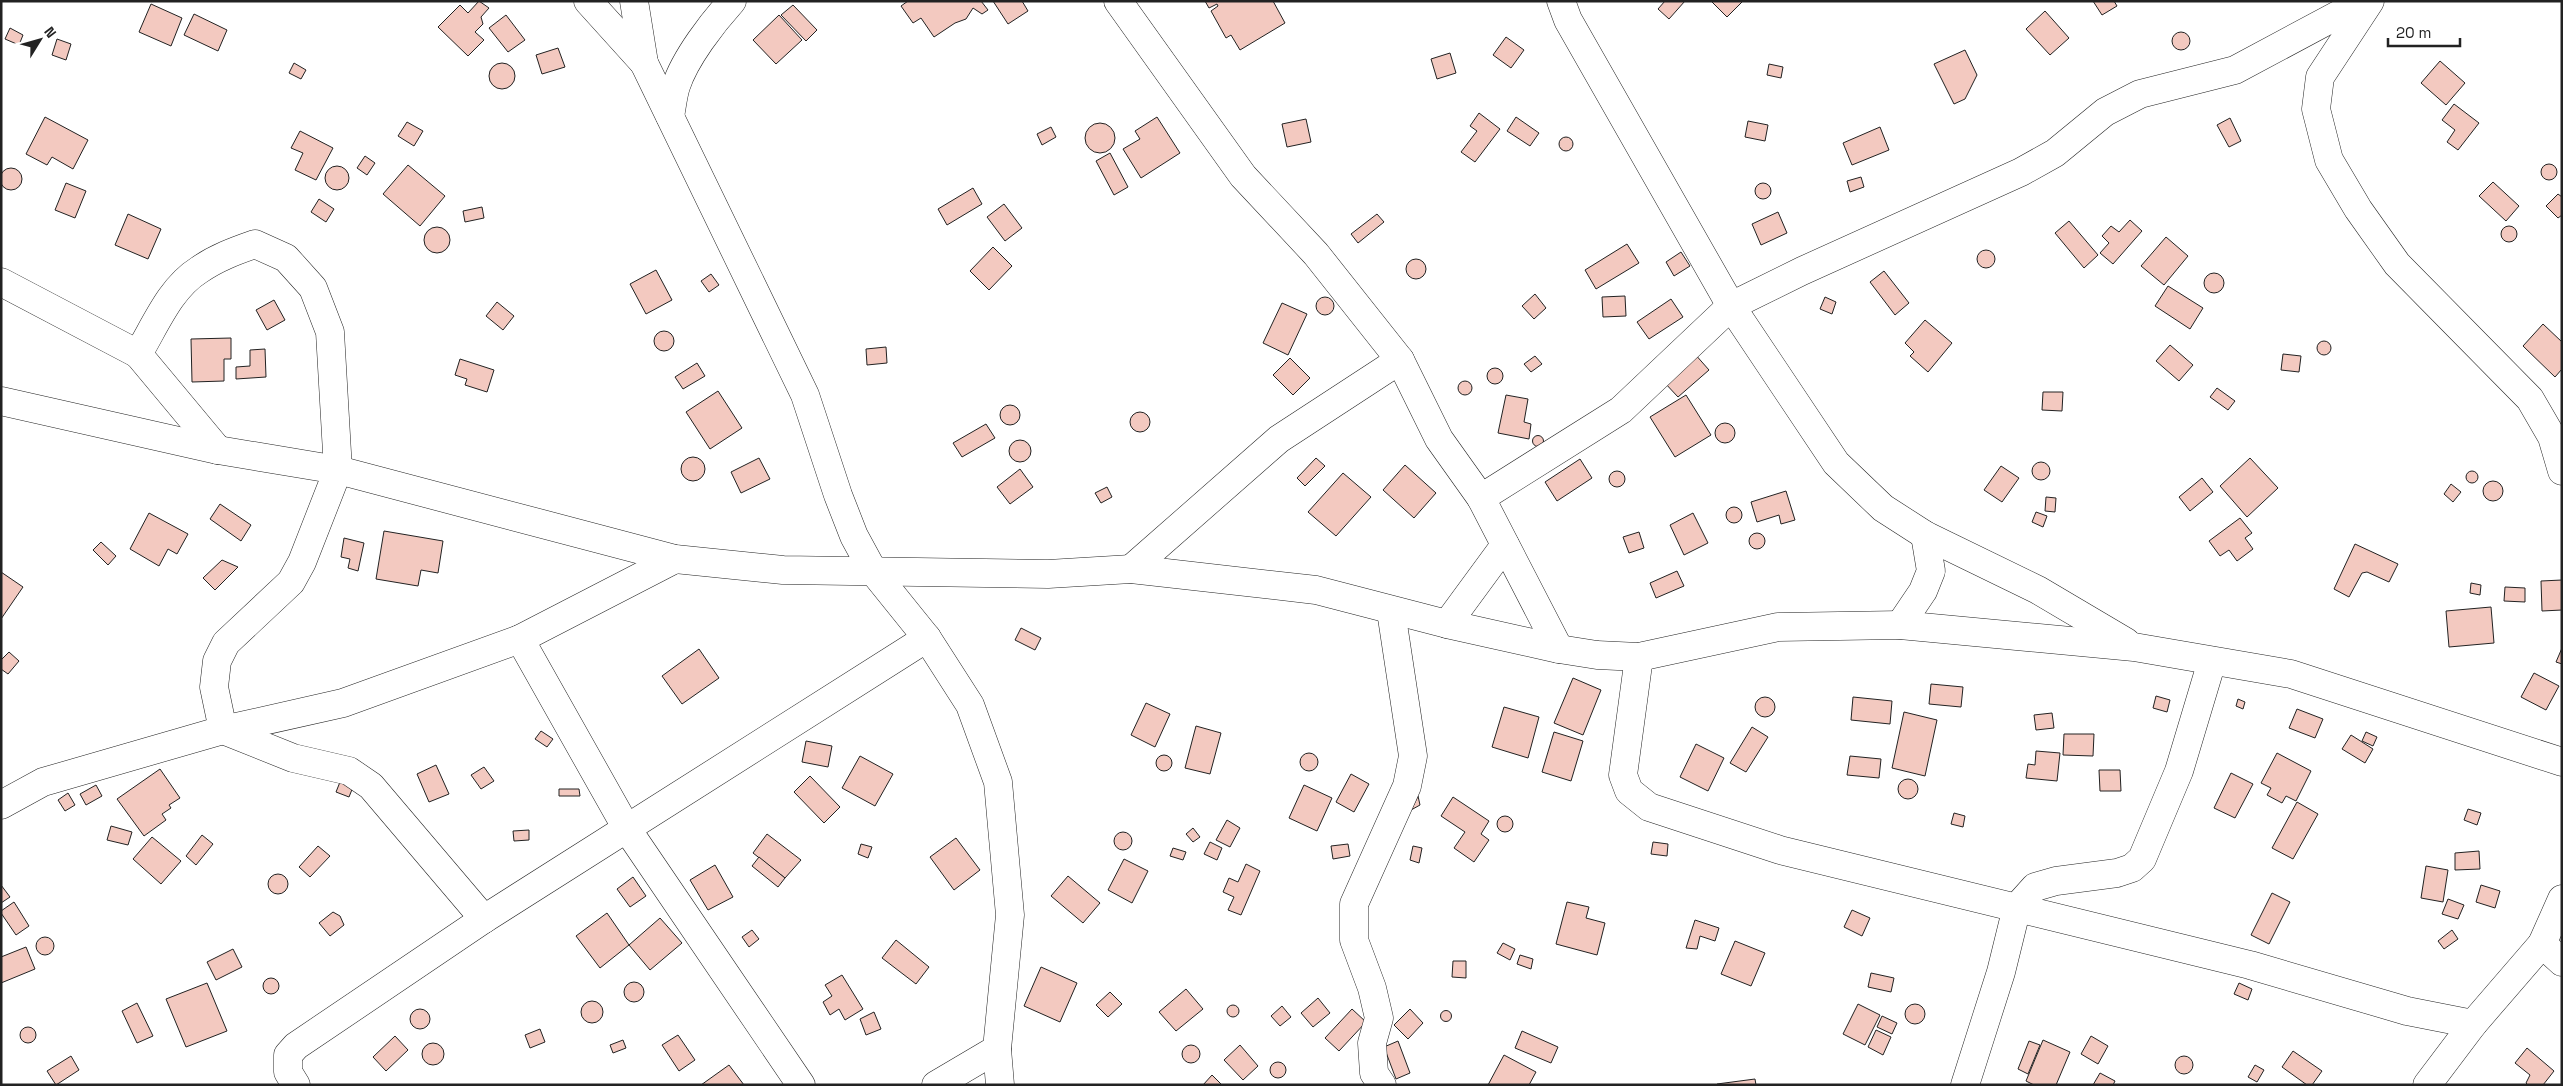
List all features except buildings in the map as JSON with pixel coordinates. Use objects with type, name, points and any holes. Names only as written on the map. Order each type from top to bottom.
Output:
[{"type":"street","points":[[588,1],[644,63],[805,395],[838,495],[854,536],[873,570],[927,638],[970,705],[998,782],[1010,915],[997,1049],[1000,1085]]},
{"type":"street","points":[[634,1],[644,63]]},
{"type":"street","points":[[670,116],[676,85],[698,48],[720,15],[732,1]]},
{"type":"street","points":[[1118,1],[1243,176],[1316,254],[1400,360],[1440,439],[1481,498],[1559,649]]},
{"type":"street","points":[[1561,1],[1568,20],[1731,306],[1836,463],[1883,508],[1925,535],[2038,590],[2134,647]]},
{"type":"street","points":[[1481,498],[1621,410],[1731,306],[1802,271],[2021,172],[2055,153],[2105,112],[2140,94],[2235,70],[2364,1]]},
{"type":"street","points":[[2370,1],[2320,77],[2316,109],[2329,160],[2358,209],[2397,264],[2530,399],[2552,437],[2562,471]]},
{"type":"street","points":[[138,354],[175,292],[197,270],[225,255],[255,244],[286,258],[313,288],[330,332],[338,470],[302,562],[291,582],[226,643],[217,661],[214,687],[223,730]]},
{"type":"street","points":[[1,282],[138,354],[218,450]]},
{"type":"street","points":[[1131,569],[1279,439],[1400,360]]},
{"type":"street","points":[[1,401],[218,450],[338,470],[675,559],[783,570],[1048,574],[1131,569],[1316,590],[1447,624],[1559,649],[1597,655],[1640,657],[1778,627],[1900,625],[1944,627],[2134,647],[2290,674],[2556,754]]},
{"type":"street","points":[[1900,625],[1924,591],[1931,571],[1925,535]]},
{"type":"street","points":[[1447,624],[1504,544]]},
{"type":"street","points":[[1,805],[43,782],[223,730],[343,702],[520,639],[675,559]]},
{"type":"street","points":[[1382,1085],[1374,1074],[1372,1043],[1379,1018],[1372,988],[1354,940],[1354,904],[1406,786],[1413,756],[1391,611]]},
{"type":"street","points":[[296,1085],[288,1072],[288,1055],[296,1046],[484,919],[927,638]]},
{"type":"street","points":[[520,639],[626,829],[801,1085]]},
{"type":"street","points":[[1640,657],[1623,775],[1629,791],[1648,807],[1780,850],[2250,965],[2407,1011],[2473,1024]]},
{"type":"street","points":[[1966,1085],[2000,972],[2017,907],[2035,887],[2056,881],[2117,873],[2132,868],[2142,859],[2178,771],[2212,661]]},
{"type":"street","points":[[223,730],[293,758],[349,771],[371,786],[484,919]]},
{"type":"street","points":[[2427,1085],[2473,1024],[2542,944],[2562,899]]},
{"type":"street","points":[[2542,944],[2562,962]]},
{"type":"street","points":[[936,1085],[997,1049]]}]
